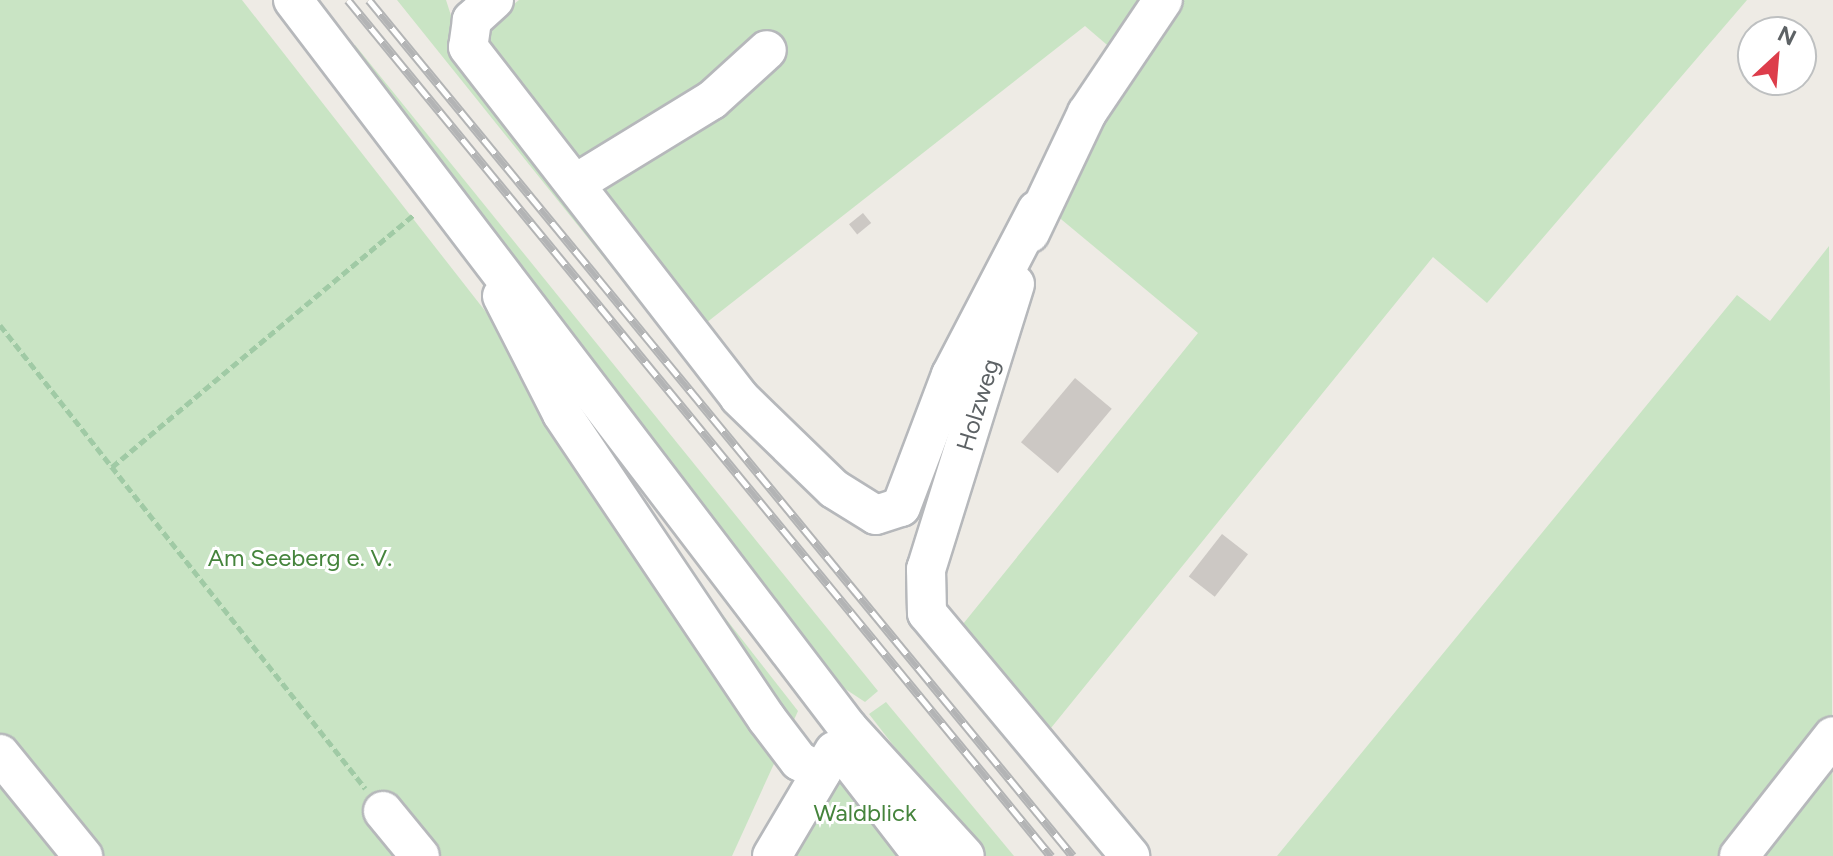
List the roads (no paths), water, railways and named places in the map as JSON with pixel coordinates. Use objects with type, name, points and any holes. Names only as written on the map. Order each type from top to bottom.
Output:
[{"type":"street","points":[[293,0],[848,728],[965,856]]},
{"type":"street","points":[[494,0],[472,20],[468,47],[578,182],[739,397],[834,489],[876,515],[901,507],[951,375],[1037,210]]},
{"type":"street","name":"Holzweg","points":[[1130,856],[927,613],[923,592],[1037,210],[1087,113],[1163,0]]},
{"type":"street","points":[[578,182],[712,100],[767,50]]},
{"type":"street","points":[[485,252],[516,335],[562,414],[767,719],[799,761],[821,772]]},
{"type":"street","points":[[772,856],[848,728]]},
{"type":"street","points":[[848,728],[852,764],[923,856]]},
{"type":"street","points":[[1739,856],[1833,736]]},
{"type":"street","points":[[0,754],[83,856]]},
{"type":"street","points":[[383,811],[420,856]]},
{"type":"railway","points":[[348,0],[1051,856]]},
{"type":"railway","points":[[369,0],[1073,856]]},
{"type":"park label","name":"Am Seeberg e. V.","points":[[300,558]]},
{"type":"park label","name":"Waldblick","points":[[865,813]]}]
